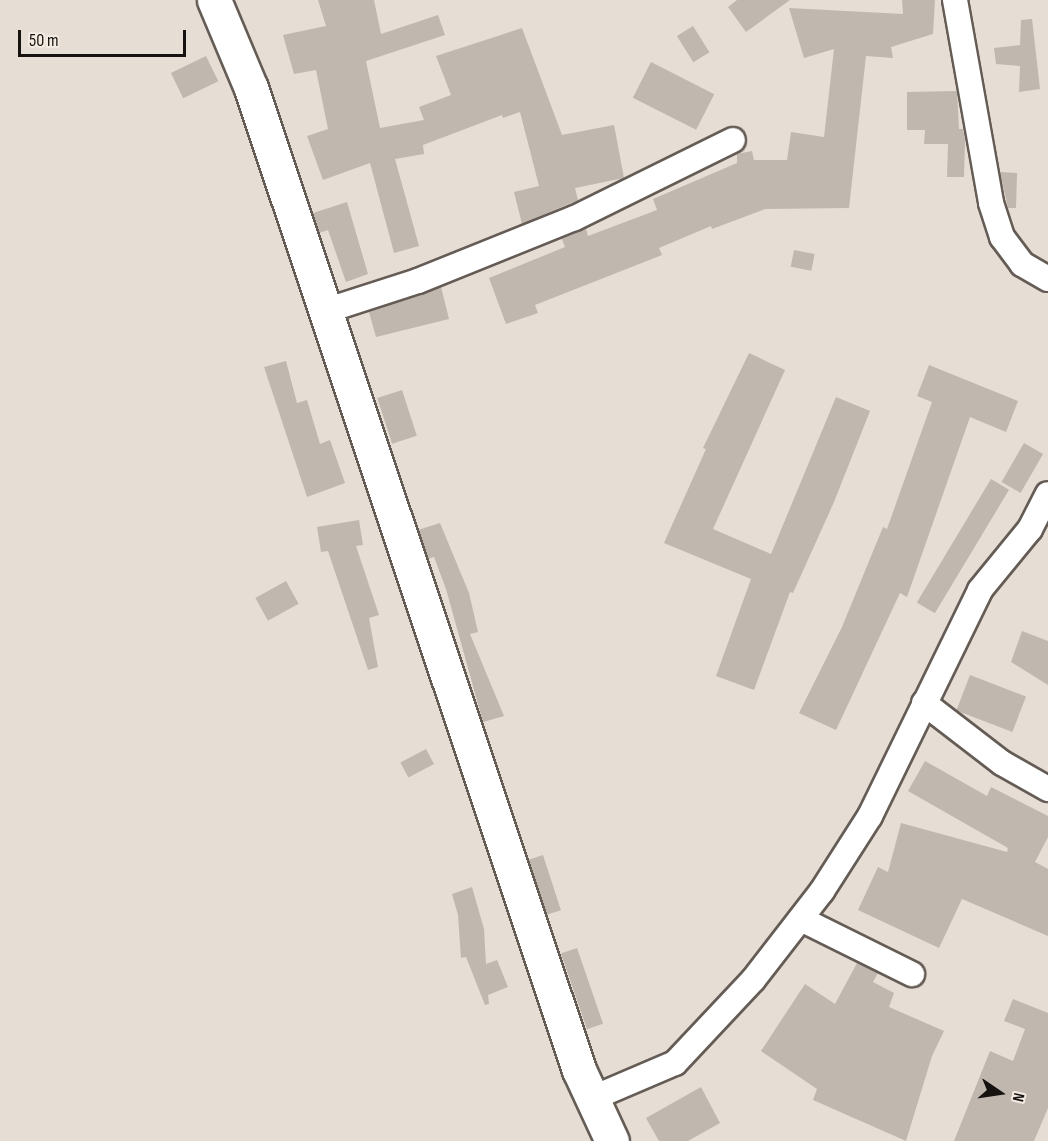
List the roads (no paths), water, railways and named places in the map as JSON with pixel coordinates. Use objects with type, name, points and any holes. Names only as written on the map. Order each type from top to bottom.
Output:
[{"type":"main road","points":[[213,0],[251,88],[494,823],[579,1070],[612,1141]]},
{"type":"street","points":[[956,0],[991,203],[1002,237],[1022,264],[1048,279]]},
{"type":"street","points":[[325,311],[417,281],[575,218],[733,140]]},
{"type":"street","points":[[593,1098],[675,1063],[753,980],[801,919],[870,816],[980,590],[1030,529],[1048,494]]},
{"type":"street","points":[[924,703],[1002,763],[1048,789]]},
{"type":"street","points":[[801,919],[912,974]]}]
